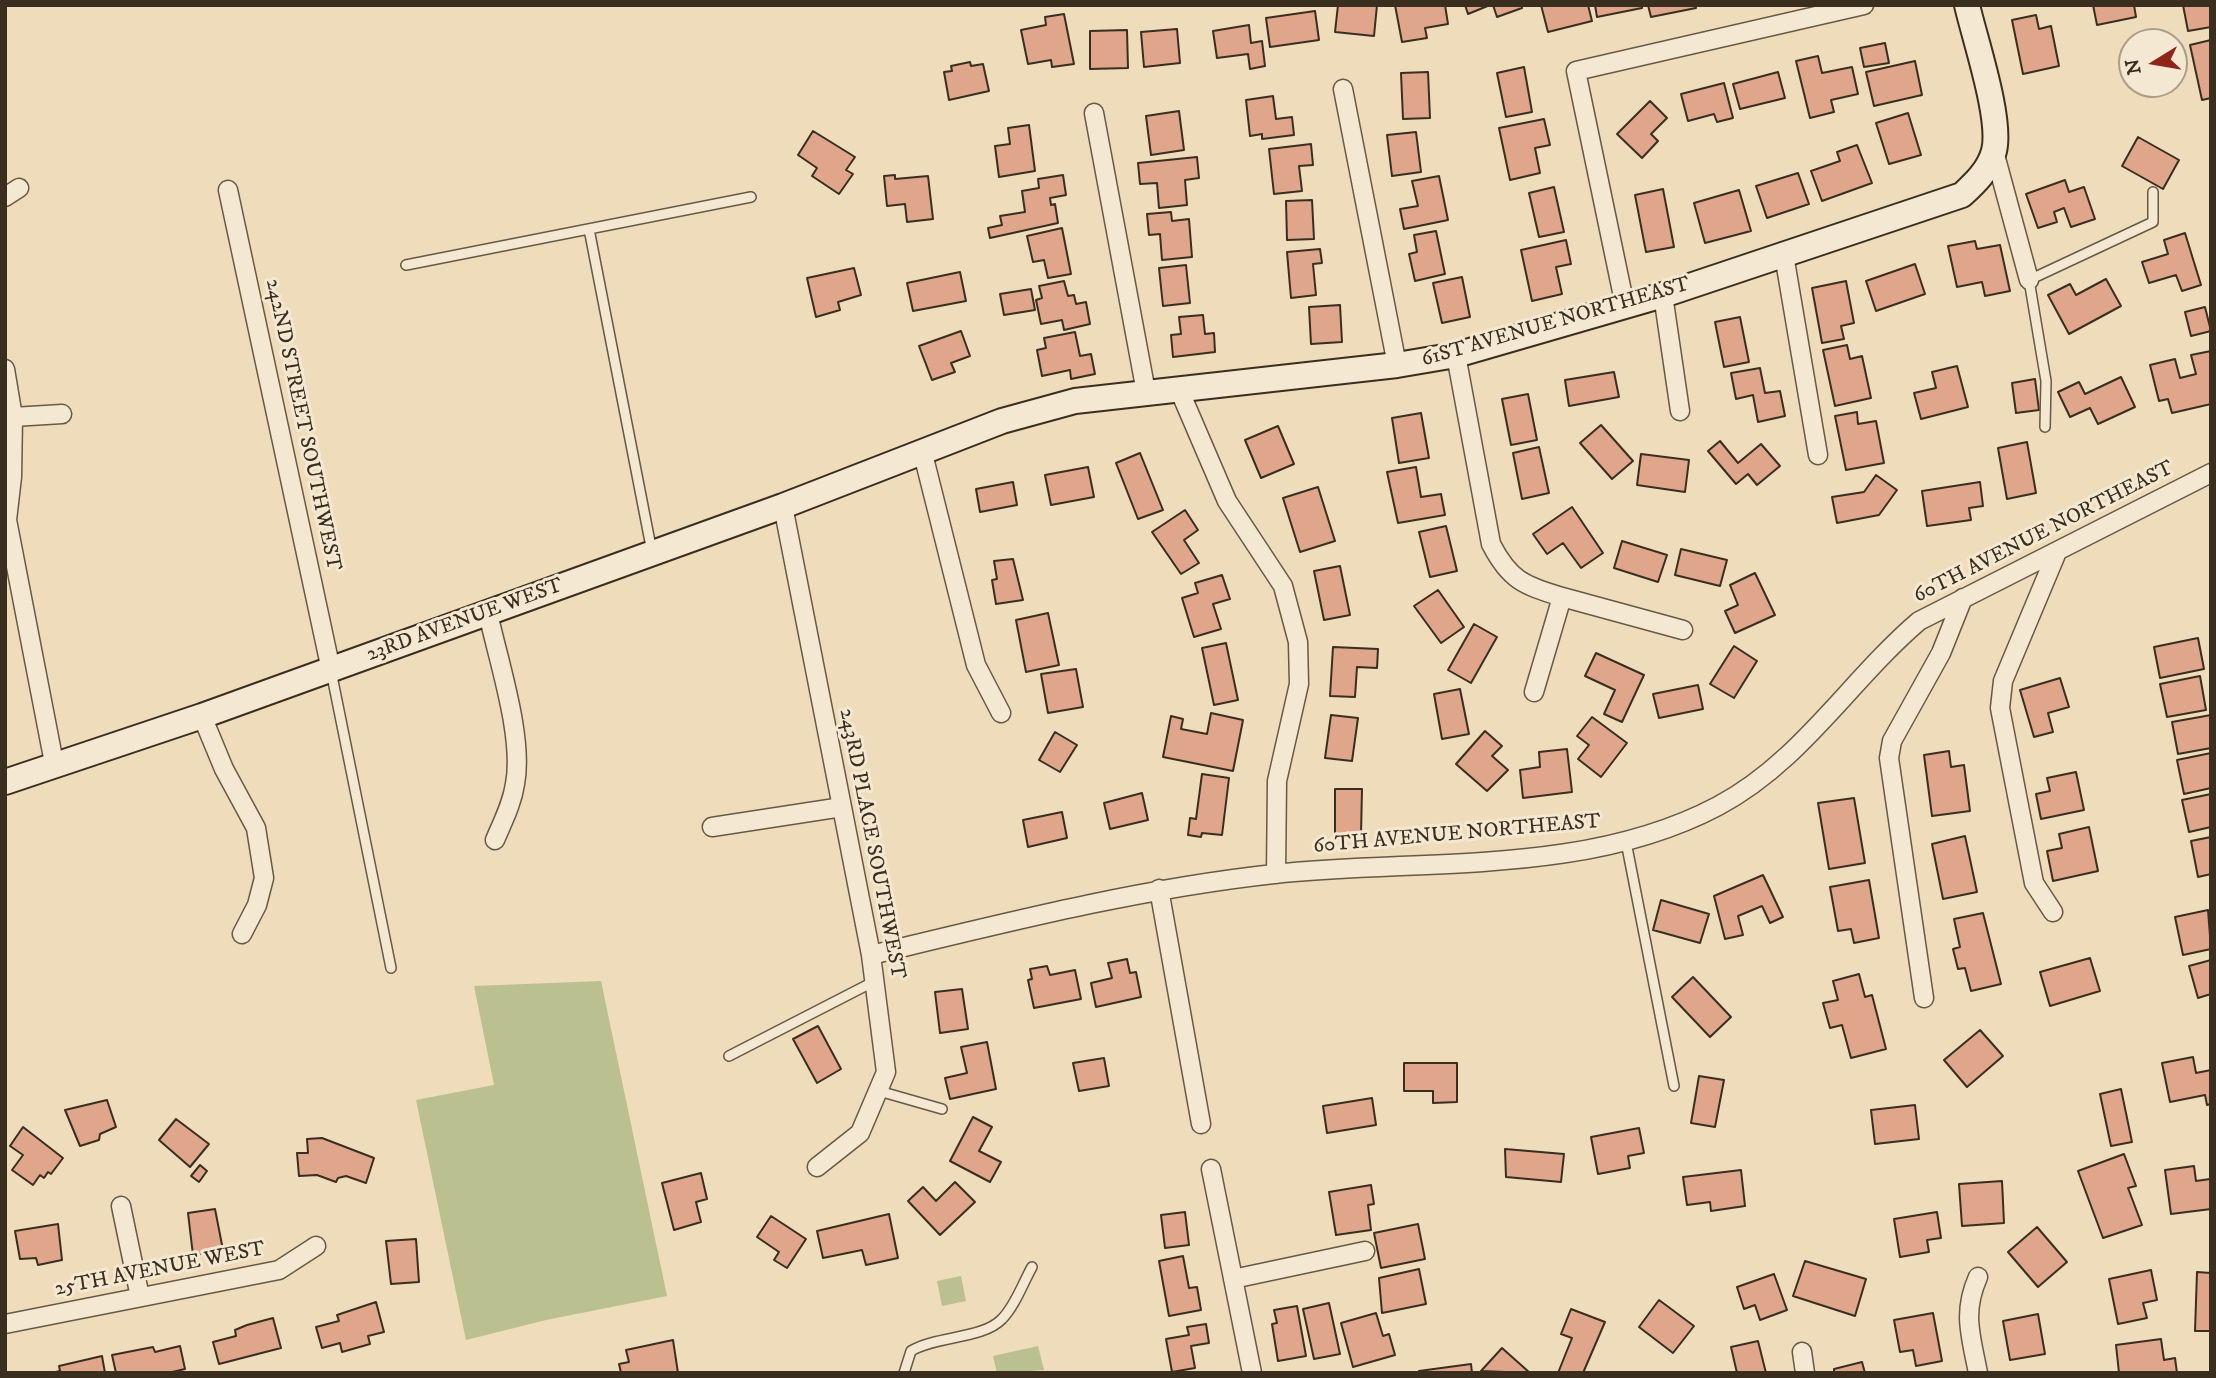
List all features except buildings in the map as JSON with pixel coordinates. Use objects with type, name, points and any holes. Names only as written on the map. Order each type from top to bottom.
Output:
[{"type":"street","points":[[1625,306],[1576,71],[1864,5]]},
{"type":"street","points":[[1967,5],[1994,122],[1994,151],[2029,280]]},
{"type":"street","points":[[1343,89],[1397,365]]},
{"type":"street","points":[[1094,113],[1146,392]]},
{"type":"street","name":"61ST AVENUE NORTHEAST","points":[[923,454],[1002,421],[1075,401],[1178,387],[1397,365],[1456,355],[1663,295],[1962,195],[1981,177],[1994,151]]},
{"type":"street","name":"242ND STREET SOUTHWEST","points":[[228,190],[331,670]]},
{"type":"street","points":[[1784,255],[1818,455]]},
{"type":"street","points":[[1663,295],[1680,411]]},
{"type":"street","points":[[1456,355],[1491,544],[1502,566],[1521,584],[1683,630]]},
{"type":"street","points":[[5,369],[13,417],[12,477],[6,520],[55,768]]},
{"type":"street","points":[[1178,387],[1227,501],[1283,586],[1298,642],[1299,684],[1277,781],[1276,874]]},
{"type":"street","points":[[13,417],[62,414]]},
{"type":"street","points":[[923,454],[976,665],[1000,713]]},
{"type":"street","name":"23RD AVENUE WEST","points":[[5,782],[55,768],[331,670],[923,454]]},
{"type":"street","name":"60TH AVENUE NORTHEAST","points":[[871,956],[1056,911],[1159,890],[1276,874],[1530,856],[1626,842],[1715,807],[1751,787],[1784,762],[1889,647],[1919,621],[2211,473]]},
{"type":"street","name":"243RD PLACE SOUTHWEST","points":[[783,506],[871,956],[886,1072],[860,1133],[817,1167]]},
{"type":"street","points":[[2053,912],[2034,883],[2000,708],[2003,681],[2057,552]]},
{"type":"street","points":[[1534,692],[1562,597]]},
{"type":"street","points":[[1924,998],[1888,758],[1892,741],[1941,653],[1963,598]]},
{"type":"street","points":[[488,613],[515,739],[516,781],[509,808],[495,840]]},
{"type":"street","points":[[202,716],[224,769],[256,828],[264,878],[257,905],[242,934]]},
{"type":"street","points":[[712,827],[842,807]]},
{"type":"street","points":[[1159,890],[1201,1124]]},
{"type":"street","points":[[1211,1169],[1252,1373]]},
{"type":"street","points":[[121,1206],[140,1297]]},
{"type":"street","name":"25TH AVENUE WEST","points":[[5,1324],[278,1270],[316,1246]]},
{"type":"street","points":[[1233,1279],[1365,1251]]},
{"type":"street","points":[[1978,1277],[1968,1300],[1968,1310],[1978,1373]]},
{"type":"street","points":[[1802,1352],[1805,1373]]},
{"type":"lane","points":[[2045,427],[2046,381],[2029,280],[2153,222],[2153,192]]},
{"type":"lane","points":[[406,265],[751,197]]},
{"type":"lane","points":[[589,229],[652,554]]},
{"type":"lane","points":[[331,670],[391,968]]},
{"type":"lane","points":[[1626,842],[1674,1086]]},
{"type":"lane","points":[[729,1056],[875,981]]},
{"type":"lane","points":[[879,1091],[942,1109]]},
{"type":"lane","points":[[904,1373],[911,1351],[924,1343],[987,1329],[1004,1318],[1032,1267]]},
{"type":"green space","points":[[601,981],[667,1296],[546,1320],[466,1340],[416,1100],[494,1085],[474,986]]},
{"type":"green space","points":[[961,1276],[966,1301],[942,1306],[937,1281]]},
{"type":"green space","points":[[1038,1346],[1044,1370],[997,1373],[993,1356]]}]
